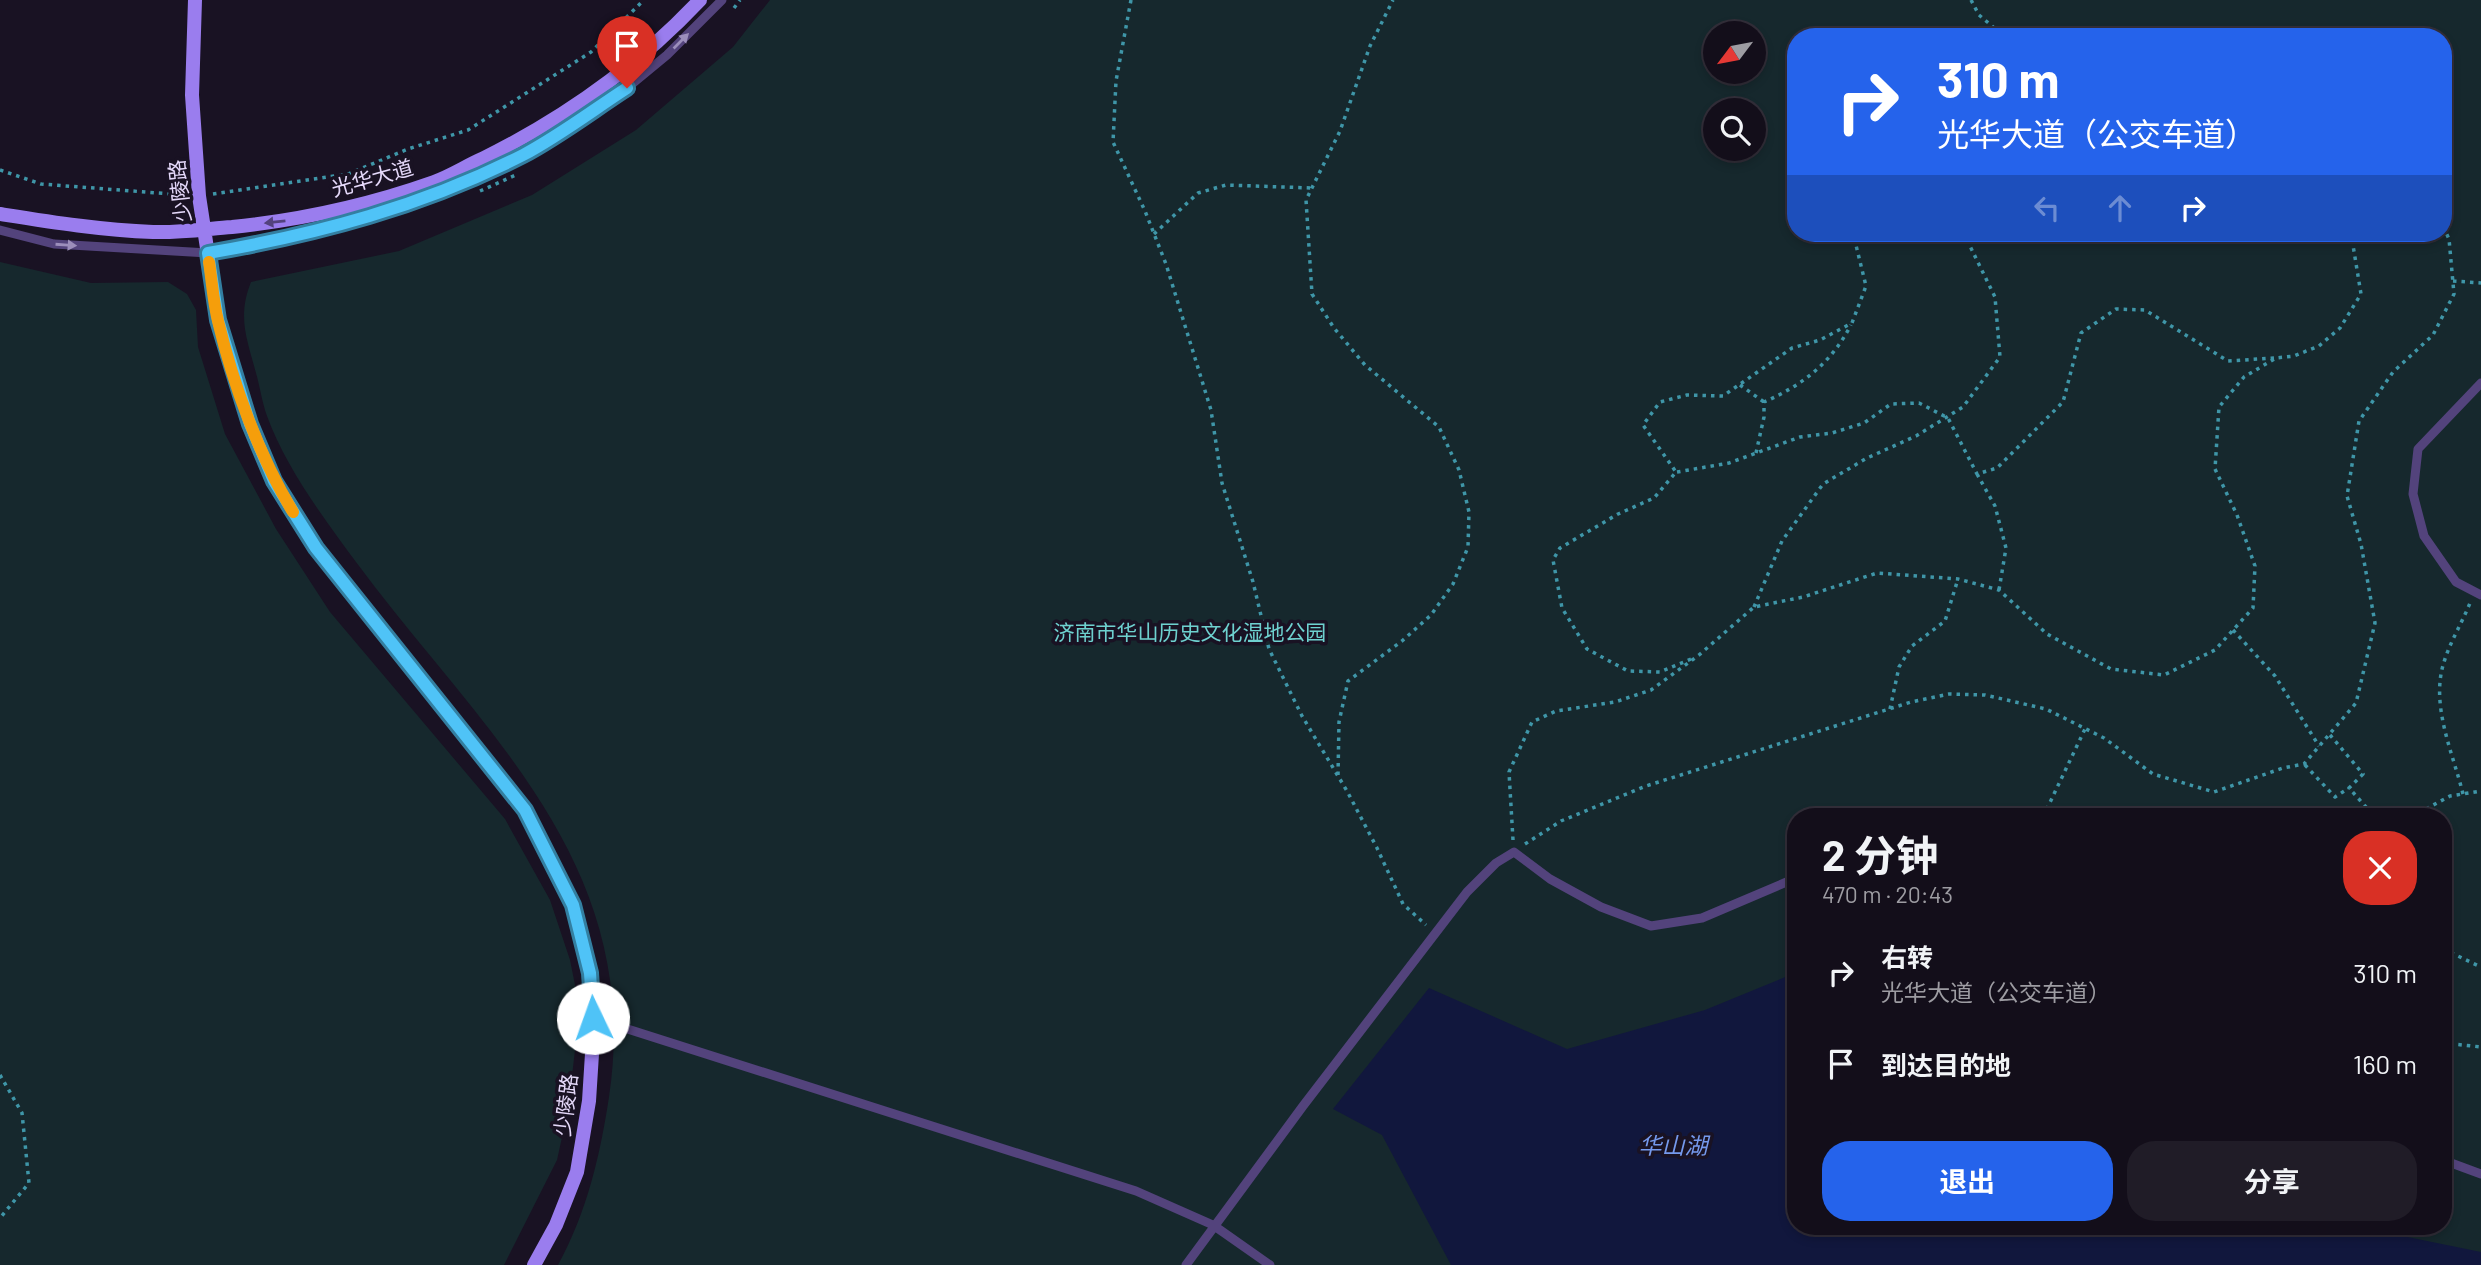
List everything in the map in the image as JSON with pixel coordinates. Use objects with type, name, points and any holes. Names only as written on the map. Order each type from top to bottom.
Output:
[{"type":"street","name":"少陵路","points":[[195,0],[192,94],[199,196],[218,320],[250,424],[274,481],[316,548],[525,810],[573,905],[590,973],[593,1018],[589,1101],[577,1172],[556,1225],[534,1265]]},
{"type":"street","name":"光华大道","points":[[0,214],[87,227],[156,233],[288,221],[436,181],[498,151],[564,114],[618,75],[675,27],[700,0]]},
{"type":"lane","points":[[0,230],[54,244],[208,253],[275,241],[408,206],[525,154],[627,88],[667,55],[722,0]]},
{"type":"lane","points":[[2478,593],[2456,582],[2424,536],[2413,494],[2418,449],[2481,383]]},
{"type":"lane","points":[[1186,1265],[1213,1225],[1467,892],[1496,863],[1514,852],[1550,879],[1601,907],[1651,926],[1702,918],[1787,882]]},
{"type":"lane","points":[[593,1018],[1136,1191],[1213,1225],[1270,1265]]},
{"type":"lane","points":[[2452,1163],[2481,1174]]},
{"type":"path","points":[[0,170],[41,184],[199,196],[348,174],[408,149],[468,130],[591,52],[644,0]]},
{"type":"path","points":[[1131,0],[1115,81],[1113,142],[1154,234],[1211,410],[1222,483],[1253,582],[1269,649],[1302,716],[1377,848],[1403,904],[1436,934]]},
{"type":"path","points":[[1338,777],[1339,722],[1348,681],[1402,641],[1431,615],[1453,584],[1468,547],[1469,512],[1459,470],[1439,428],[1365,365],[1334,328],[1312,294],[1306,200],[1340,131],[1370,47],[1394,0]]},
{"type":"path","points":[[1971,0],[1979,15],[1994,28]]},
{"type":"path","points":[[1154,234],[1198,193],[1226,185],[1311,188]]},
{"type":"path","points":[[1764,402],[1809,378],[1840,345],[1852,323],[1866,286],[1855,242]]},
{"type":"path","points":[[1967,242],[1995,297],[2000,357],[1963,407],[1916,436],[1867,458],[1823,484],[1782,541],[1754,607],[1699,655],[1651,690],[1615,702],[1556,711],[1532,722],[1509,772],[1514,852],[1561,821],[1646,786],[1890,709],[1949,694],[1985,695],[2046,709],[2104,738],[2153,774],[2214,792],[2283,768],[2304,764],[2356,703],[2375,623],[2361,544],[2347,496],[2359,421],[2393,372],[2433,335],[2454,294],[2449,242]]},
{"type":"path","points":[[1977,474],[1997,468],[2032,436],[2063,402],[2081,333],[2116,309],[2145,310],[2228,361],[2294,356],[2319,346],[2340,328],[2361,294],[2352,242]]},
{"type":"path","points":[[2453,281],[2481,283]]},
{"type":"path","points":[[1676,472],[1643,425],[1660,402],[1687,395],[1723,396],[1792,348],[1821,340],[1852,323]]},
{"type":"path","points":[[1754,607],[1803,597],[1877,573],[1958,579],[1999,590],[2047,634],[2111,669],[2164,675],[2215,650],[2253,608],[2255,566],[2237,515],[2215,469],[2219,407],[2244,377],[2276,358]]},
{"type":"path","points":[[1740,385],[1764,402]]},
{"type":"path","points":[[1756,453],[1764,416],[1764,402]]},
{"type":"path","points":[[1699,655],[1660,672],[1628,671],[1587,649],[1562,608],[1553,560],[1560,548],[1618,514],[1654,498],[1676,472],[1730,463],[1800,437],[1864,423],[1891,404],[1919,403],[1948,418],[1995,506],[2006,548],[1999,590]]},
{"type":"path","points":[[1890,709],[1899,667],[1912,646],[1945,621],[1958,579]]},
{"type":"path","points":[[2463,794],[2445,733],[2440,695],[2443,664],[2478,593]]},
{"type":"path","points":[[2233,631],[2275,676],[2319,747]]},
{"type":"path","points":[[2047,808],[2085,729]]},
{"type":"path","points":[[2304,764],[2334,797],[2349,788],[2363,774],[2329,735]]},
{"type":"path","points":[[2349,788],[2367,808]]},
{"type":"path","points":[[2428,808],[2450,796],[2481,791]]},
{"type":"path","points":[[2452,953],[2481,967]]},
{"type":"path","points":[[2452,1043],[2481,1047]]},
{"type":"path","points":[[0,1075],[22,1113],[29,1183],[0,1218]]},
{"type":"green space","name":"济南市华山历史文化湿地公园","points":[[770,0],[2481,0],[2481,1265],[558,1265],[585,1204],[609,1097],[613,1013],[602,938],[577,869],[542,805],[500,744],[356,562],[284,454],[265,411],[244,317],[251,282],[399,251],[532,195],[636,130],[733,47]]},
{"type":"green space","points":[[0,262],[91,283],[168,282],[187,294],[196,310],[198,347],[225,434],[276,529],[330,612],[505,819],[550,900],[570,960],[576,990],[577,1033],[568,1110],[557,1160],[504,1265],[0,1265]]},
{"type":"water","name":"华山湖","points":[[1787,976],[1787,1235],[2398,1235],[2481,1252],[2481,1265],[1451,1265],[1382,1135],[1333,1109],[1429,988],[1567,1049],[1705,1010]]},
{"type":"slow traffic","points":[[209,262],[218,320],[250,424],[274,481],[293,512]]},
{"type":"route","points":[[593,1018],[590,973],[573,905],[525,810],[316,548],[274,481],[250,424],[218,320],[208,253],[275,241],[408,206],[525,154],[627,88]]}]
